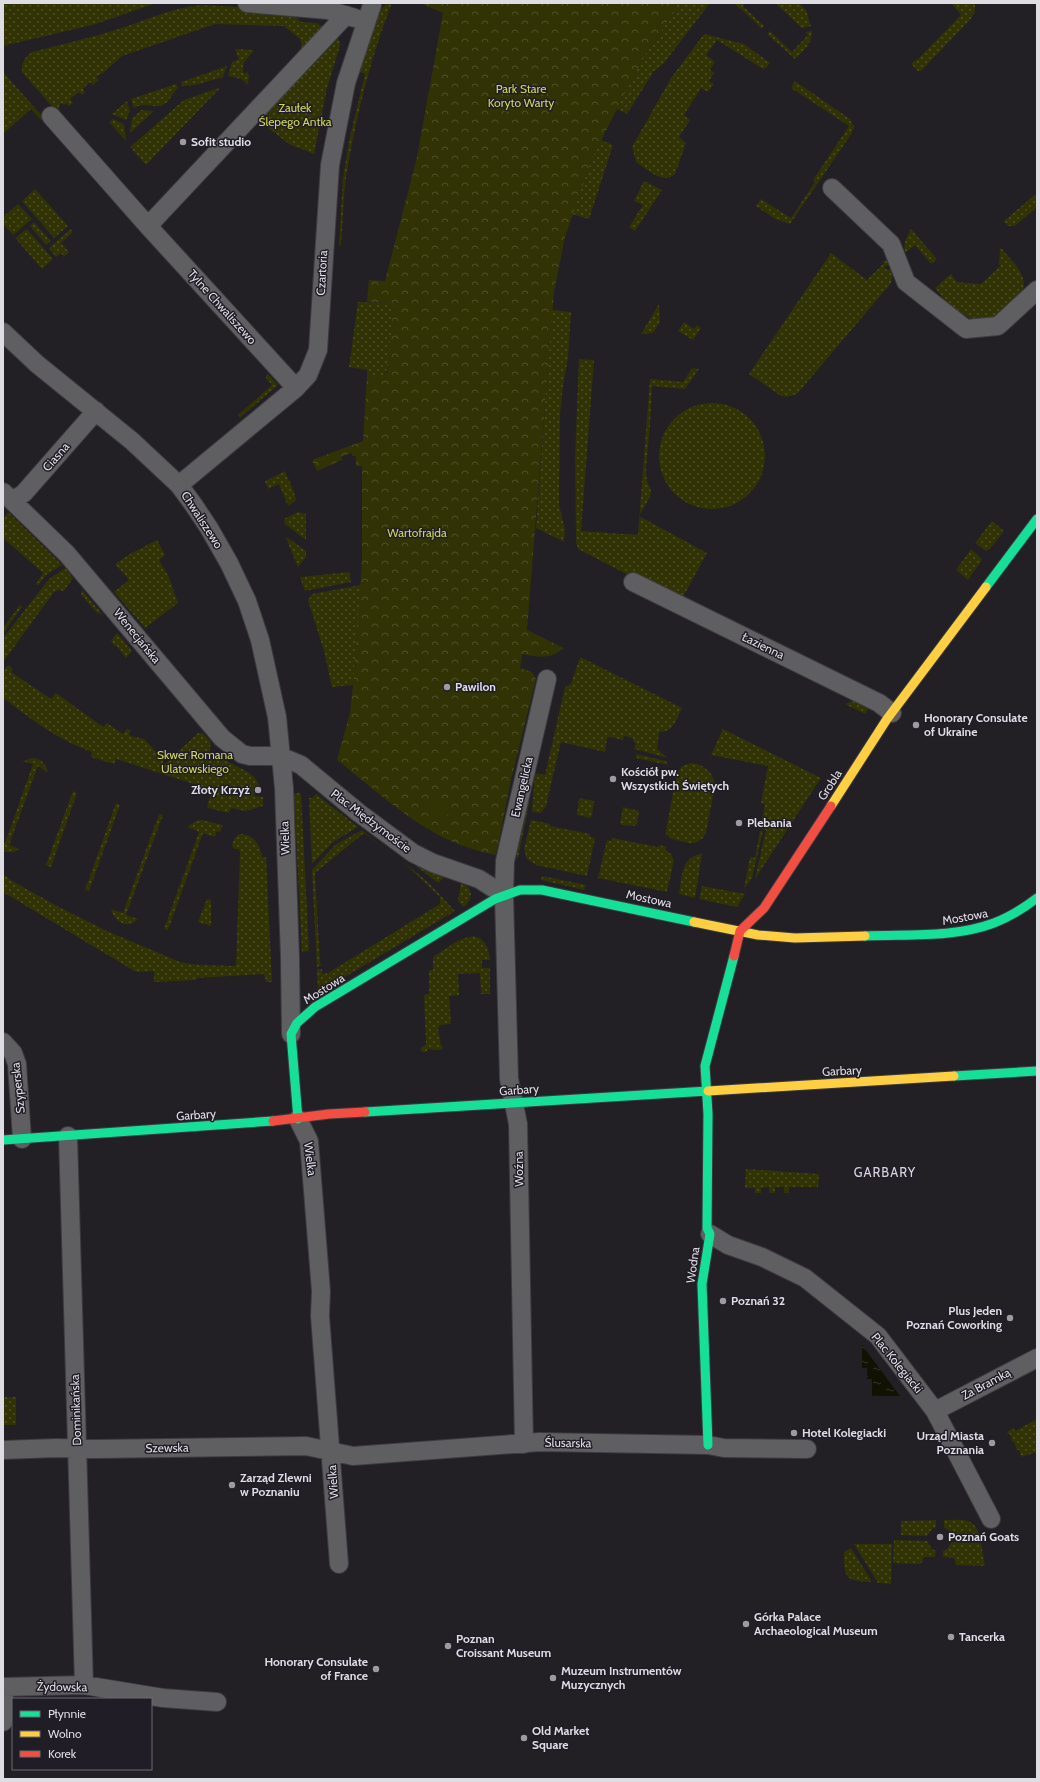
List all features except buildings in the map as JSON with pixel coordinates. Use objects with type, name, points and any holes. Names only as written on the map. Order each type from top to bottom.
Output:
[{"type":"street","points":[[247,3],[328,10],[367,22]]},
{"type":"street","name":"Czartoria","points":[[179,485],[296,388],[308,375],[318,350],[330,165],[346,83],[372,6]]},
{"type":"street","points":[[148,226],[346,15]]},
{"type":"street","name":"Tylne Chwaliszewo","points":[[51,116],[148,226],[296,388]]},
{"type":"street","points":[[832,188],[891,244],[906,282],[966,329],[998,326],[1037,290]]},
{"type":"street","name":"Chwaliszewo","points":[[3,332],[37,364],[132,441],[179,485],[194,504],[229,563],[254,620],[262,648],[277,717],[280,756]]},
{"type":"street","name":"Ciasna","points":[[8,496],[24,493],[96,411]]},
{"type":"street","name":"Wenecjańska","points":[[8,496],[67,554],[222,738],[242,754],[250,756],[280,756]]},
{"type":"street","name":"Grobla","points":[[740,931],[764,908],[892,713],[1037,519]]},
{"type":"street","name":"Łazienna","points":[[633,582],[879,703],[892,713]]},
{"type":"street","name":"Ewangelicka","points":[[504,895],[505,861],[547,680]]},
{"type":"street","name":"Wielka","points":[[280,756],[285,817],[291,1034],[298,1119],[310,1141],[321,1291],[320,1316],[339,1564]]},
{"type":"street","name":"Plac Międzymoście","points":[[280,756],[300,765],[359,813],[413,853],[433,864],[468,875],[489,884],[504,895]]},
{"type":"street","name":"Mostowa","points":[[291,1034],[297,1023],[315,1007],[465,916],[504,895],[520,890],[542,890],[758,935],[795,938],[960,932],[988,927],[1002,921],[1037,898]]},
{"type":"street","name":"Woźna","points":[[504,895],[509,1079],[518,1124],[525,1432],[524,1444]]},
{"type":"street","points":[[706,1090],[705,1066],[740,931]]},
{"type":"street","name":"Szyperska","points":[[3,1042],[13,1053],[17,1064],[22,1139]]},
{"type":"street","name":"Garbary","points":[[3,1140],[298,1119],[329,1114],[1037,1071]]},
{"type":"street","name":"Wodna","points":[[706,1090],[708,1114],[707,1228],[710,1234],[702,1284],[708,1445]]},
{"type":"street","name":"Dominikańska","points":[[68,1136],[84,1685]]},
{"type":"street","name":"Plac Kolegiacki","points":[[710,1234],[728,1245],[762,1257],[805,1278],[878,1336],[935,1411],[991,1519]]},
{"type":"street","name":"Za Bramką","points":[[935,1411],[1037,1358]]},
{"type":"street","name":"Ślusarska","points":[[330,1451],[353,1456],[540,1442],[708,1445],[724,1448],[807,1449]]},
{"type":"street","name":"Szewska","points":[[3,1450],[306,1446],[330,1451]]},
{"type":"street","name":"Żydowska","points":[[4,1687],[84,1685],[163,1698],[217,1702]]},
{"type":"street","points":[[3,1722],[4,1687]]},
{"type":"green space","points":[[3,3],[156,3],[96,24],[3,46]]},
{"type":"green space","points":[[387,3],[392,3],[377,45],[359,112],[350,156],[345,186],[340,246],[343,178],[349,141],[365,74],[360,72],[380,10]]},
{"type":"green space","name":"Park Stare Koryto Warty","points":[[420,3],[676,3],[675,10],[642,60],[592,158],[565,237],[554,292],[527,630],[564,648],[559,652],[544,657],[522,654],[520,668],[532,672],[536,679],[511,780],[496,855],[469,848],[433,832],[399,810],[337,760],[350,713],[353,685],[362,560],[362,466],[356,466],[356,456],[353,456],[351,453],[341,457],[342,460],[317,471],[312,460],[363,441],[367,375],[384,375],[387,372],[394,303],[367,302],[369,280],[385,281],[417,157],[443,13]]},
{"type":"green space","points":[[676,3],[710,3],[664,63],[654,71],[627,114],[617,109],[642,60],[675,10]]},
{"type":"green space","points":[[737,3],[745,3],[743,6],[764,26],[762,29],[735,5]]},
{"type":"green space","points":[[775,3],[799,3],[806,10],[811,26],[802,28]]},
{"type":"green space","points":[[951,3],[975,3],[975,11],[971,19],[921,71],[918,71],[911,64],[916,59],[917,60],[961,15]]},
{"type":"green space","points":[[202,5],[240,7],[295,14],[301,22],[317,23],[323,27],[299,51],[302,46],[300,39],[284,26],[215,24],[122,56],[103,73],[96,77],[99,80],[93,85],[90,82],[83,89],[85,92],[82,95],[79,92],[70,99],[73,103],[69,106],[66,103],[64,105],[61,103],[59,107],[60,116],[22,72],[24,60],[32,52],[122,28],[181,8]]},
{"type":"green space","points":[[770,31],[792,52],[808,35],[805,32],[812,31],[812,35],[807,46],[795,59],[767,34]]},
{"type":"green space","points":[[704,34],[744,44],[770,63],[763,69],[717,40],[706,55],[715,62],[710,70],[714,73],[709,81],[714,84],[708,92],[701,88],[684,115],[690,120],[679,137],[686,143],[675,174],[666,178],[660,177],[636,162],[632,147],[671,78]]},
{"type":"green space","name":"Zaułek Ślepego Antka","points":[[337,37],[340,42],[340,46],[327,88],[314,154],[289,144],[255,118]]},
{"type":"green space","points":[[235,49],[254,51],[245,61],[243,67],[244,74],[247,72],[249,75],[248,85],[241,79],[228,76],[232,62],[239,59]]},
{"type":"green space","points":[[227,66],[223,77],[195,85],[182,86],[181,82]]},
{"type":"green space","points":[[3,72],[43,117],[41,120],[31,109],[4,133]]},
{"type":"green space","points":[[795,81],[850,119],[854,127],[852,133],[790,224],[775,219],[756,206],[761,199],[791,218],[815,182],[813,180],[849,126],[791,88]]},
{"type":"green space","points":[[176,84],[178,88],[163,105],[142,105],[134,108],[131,99]]},
{"type":"green space","points":[[221,87],[146,165],[130,147],[184,100]]},
{"type":"green space","points":[[127,101],[130,111],[126,120],[112,114]]},
{"type":"green space","points":[[141,110],[154,111],[130,133],[132,119]]},
{"type":"green space","points":[[113,119],[124,124],[126,141],[109,122]]},
{"type":"green space","points":[[601,140],[613,145],[589,219],[572,214],[592,158]]},
{"type":"green space","points":[[644,181],[662,190],[635,231],[629,227],[643,205],[634,201]]},
{"type":"green space","points":[[35,189],[68,226],[54,238],[22,201]]},
{"type":"green space","points":[[1037,193],[1037,207],[1015,226],[1008,226],[1004,221]]},
{"type":"green space","points":[[18,204],[32,219],[13,235],[3,224],[3,217]]},
{"type":"green space","points":[[34,222],[51,241],[46,245],[30,226]]},
{"type":"green space","points":[[27,229],[53,259],[42,269],[15,238]]},
{"type":"green space","points":[[71,229],[73,232],[61,243],[69,252],[64,257],[61,253],[56,257],[49,248]]},
{"type":"green space","points":[[911,229],[937,259],[931,264],[915,245],[905,253],[905,241]]},
{"type":"green space","points":[[1000,248],[1021,273],[1024,284],[1023,290],[992,319],[976,322],[949,305],[935,288],[951,274],[957,282],[981,284],[1001,265],[999,265]]},
{"type":"green space","points":[[831,253],[867,280],[884,263],[882,261],[892,260],[894,264],[885,266],[885,269],[894,270],[891,283],[797,394],[787,397],[781,396],[749,374]]},
{"type":"green space","points":[[358,302],[394,303],[393,330],[389,362],[384,375],[367,375],[367,370],[349,367]]},
{"type":"green space","points":[[659,304],[660,322],[653,333],[641,334]]},
{"type":"green space","points":[[552,310],[571,312],[568,358],[560,415],[559,504],[565,530],[564,542],[536,528]]},
{"type":"green space","points":[[684,322],[694,329],[697,325],[701,328],[693,340],[678,331]]},
{"type":"green space","points":[[579,359],[594,360],[581,531],[638,535],[639,516],[707,553],[683,597],[634,578],[578,549],[576,541],[575,456]]},
{"type":"green space","points":[[692,368],[699,369],[685,389],[652,386],[646,468],[647,481],[651,491],[650,497],[640,515],[650,379],[683,382]]},
{"type":"green space","points":[[267,373],[278,385],[240,418],[238,415],[272,385],[266,378]]},
{"type":"green space","points":[[712,403],[732,407],[749,419],[761,436],[765,456],[761,476],[749,493],[732,505],[712,509],[692,505],[675,493],[663,476],[659,456],[663,436],[675,419],[692,407]]},
{"type":"green space","points":[[285,471],[296,500],[288,506],[279,484],[268,489],[265,481]]},
{"type":"green space","points":[[8,512],[62,565],[46,575],[38,586],[36,584],[43,573],[3,538],[3,520]]},
{"type":"green space","points":[[298,512],[306,514],[306,540],[285,524],[284,519]]},
{"type":"green space","points":[[992,521],[1004,531],[990,549],[986,551],[975,543]]},
{"type":"green space","points":[[285,536],[306,551],[306,557],[298,567]]},
{"type":"green space","points":[[157,540],[165,555],[159,560],[168,575],[178,603],[145,628],[114,592],[129,580],[115,564],[130,554]]},
{"type":"green space","points":[[971,549],[982,560],[968,580],[956,570]]},
{"type":"green space","points":[[65,568],[73,578],[64,591],[58,590],[54,592],[3,662],[3,638],[49,579]]},
{"type":"green space","points":[[349,572],[351,582],[305,591],[300,577]]},
{"type":"green space","points":[[361,585],[353,685],[332,687],[324,651],[308,600],[312,594]]},
{"type":"green space","points":[[83,590],[102,614],[97,613],[82,596],[81,593]]},
{"type":"green space","points":[[20,605],[22,607],[4,632],[3,628]]},
{"type":"green space","points":[[117,633],[132,651],[126,658],[111,641]]},
{"type":"green space","points":[[580,657],[682,708],[671,728],[659,732],[657,749],[668,758],[634,749],[636,744],[633,741],[633,738],[624,736],[623,740],[610,737],[607,738],[605,752],[561,742],[546,806],[541,813],[532,812],[535,773],[545,775],[565,687],[571,684]]},
{"type":"green space","name":"Skwer Romana Ulatowskiego","points":[[8,665],[13,669],[11,672],[51,699],[56,693],[103,727],[107,723],[123,734],[127,729],[131,731],[129,734],[131,736],[144,739],[163,759],[163,766],[198,733],[203,733],[211,742],[210,749],[214,757],[224,759],[241,768],[256,780],[259,785],[259,792],[255,792],[254,796],[263,797],[263,806],[245,811],[231,808],[229,813],[208,808],[207,806],[212,790],[116,759],[114,764],[91,757],[92,752],[56,735],[3,698],[3,672]]},
{"type":"green space","points":[[858,699],[870,706],[865,714],[845,704]]},
{"type":"green space","points":[[723,729],[821,778],[755,879],[766,830],[760,829],[765,804],[761,803],[768,766],[711,755]]},
{"type":"green space","points":[[636,754],[666,761],[668,765],[636,758]]},
{"type":"green space","points":[[33,758],[43,762],[48,773],[38,766],[9,845],[19,849],[14,852],[4,852],[3,843],[5,843],[33,764],[22,761]]},
{"type":"green space","points":[[691,763],[704,767],[712,776],[715,785],[706,833],[703,838],[695,843],[672,839],[666,834],[677,773],[682,766]]},
{"type":"green space","points":[[531,776],[529,804],[518,858],[516,857],[517,844]]},
{"type":"green space","points":[[73,791],[77,793],[51,867],[46,865]]},
{"type":"green space","points":[[294,793],[301,793],[309,951],[302,952]]},
{"type":"green space","points":[[316,794],[358,827],[333,842],[312,864],[309,798],[312,798]]},
{"type":"green space","points":[[432,797],[451,810],[441,824],[422,810]]},
{"type":"green space","points":[[579,798],[594,801],[592,815],[590,818],[577,815]]},
{"type":"green space","points":[[116,803],[120,805],[89,891],[85,890]]},
{"type":"green space","points":[[623,807],[639,811],[637,824],[634,826],[622,825],[620,823]]},
{"type":"green space","points":[[159,814],[163,815],[126,915],[138,919],[130,924],[122,923],[115,918],[111,909],[123,913]]},
{"type":"green space","points":[[202,820],[223,825],[220,832],[217,831],[215,837],[203,833],[168,930],[164,929],[199,832],[187,827],[196,821]]},
{"type":"green space","points":[[531,820],[550,824],[550,826],[590,834],[590,837],[595,838],[587,876],[536,865],[527,859],[524,849]]},
{"type":"green space","points":[[362,830],[387,851],[364,833],[315,873],[320,963],[322,965],[317,967],[312,870],[335,845]]},
{"type":"green space","points":[[760,831],[763,831],[752,878],[744,889],[750,857],[755,858]]},
{"type":"green space","points":[[239,834],[252,837],[260,848],[262,857],[266,857],[272,982],[266,982],[263,974],[154,982],[154,971],[136,972],[3,892],[3,874],[12,881],[59,907],[109,932],[180,962],[198,965],[236,966],[240,853],[239,849],[234,849],[232,846],[234,839]]},
{"type":"green space","points":[[612,838],[658,847],[659,845],[667,847],[665,850],[670,853],[674,860],[667,892],[598,878],[607,840],[611,841]]},
{"type":"green space","points":[[702,854],[695,898],[679,894],[682,874],[686,863],[695,856]]},
{"type":"green space","points":[[409,858],[446,876],[438,883],[411,862]]},
{"type":"green space","points":[[401,860],[429,883],[455,911],[318,993],[317,969],[322,969],[322,974],[328,973],[440,904],[440,897]]},
{"type":"green space","points":[[542,876],[586,885],[584,890],[541,880]]},
{"type":"green space","points":[[461,882],[468,887],[471,893],[471,897],[464,907],[458,901]]},
{"type":"green space","points":[[702,886],[745,894],[737,907],[699,899]]},
{"type":"green space","points":[[207,899],[211,900],[211,926],[198,922]]},
{"type":"green space","points":[[473,936],[484,942],[489,952],[490,960],[482,960],[482,968],[490,968],[490,994],[481,994],[480,973],[458,974],[459,995],[449,996],[451,1024],[440,1025],[438,1029],[441,1045],[443,1047],[441,1050],[428,1049],[426,1052],[422,1052],[420,1049],[426,1044],[424,995],[429,994],[429,970],[433,970],[433,957],[459,940]]},
{"type":"green space","points":[[746,1169],[819,1174],[818,1187],[789,1187],[789,1193],[784,1193],[784,1187],[775,1187],[775,1193],[769,1193],[769,1187],[761,1188],[761,1193],[755,1193],[755,1188],[745,1188]]},
{"type":"green space","points":[[3,1397],[16,1397],[16,1425],[3,1425]]},
{"type":"green space","points":[[1037,1419],[1037,1452],[1021,1457],[1019,1450],[1017,1450],[1014,1442],[1012,1442],[1010,1434],[1007,1432],[1013,1428],[1015,1431]]},
{"type":"green space","points":[[936,1520],[936,1527],[932,1529],[927,1536],[901,1535],[901,1521]]},
{"type":"green space","points":[[944,1520],[962,1520],[971,1523],[978,1531],[980,1538],[952,1537],[950,1532],[944,1527]]},
{"type":"green space","points":[[894,1540],[927,1541],[932,1549],[936,1551],[935,1557],[924,1557],[921,1564],[893,1563]]},
{"type":"green space","points":[[952,1542],[981,1543],[985,1566],[956,1565],[954,1558],[943,1557],[943,1551],[947,1549]]},
{"type":"green space","points":[[854,1544],[892,1544],[891,1584],[878,1583]]},
{"type":"green space","points":[[851,1548],[871,1580],[870,1582],[855,1580],[847,1576],[844,1567],[844,1552]]},
{"type":"water","points":[[862,1345],[900,1396],[872,1396],[872,1379],[867,1379],[867,1368],[862,1368]]},
{"type":"traffic: fast","points":[[986,587],[1037,519]]},
{"type":"traffic: fast","points":[[298,1119],[291,1034],[297,1023],[315,1007],[495,899],[520,890],[542,890],[694,922]]},
{"type":"traffic: fast","points":[[865,936],[947,933],[979,928],[1006,918],[1037,898]]},
{"type":"traffic: fast","points":[[708,1445],[702,1284],[710,1234],[707,1228],[708,1114],[705,1066],[734,956]]},
{"type":"traffic: fast","points":[[954,1076],[1037,1071]]},
{"type":"traffic: fast","points":[[365,1112],[708,1091]]},
{"type":"traffic: fast","points":[[3,1140],[273,1121]]},
{"type":"traffic: slow","points":[[831,806],[887,719],[986,587]]},
{"type":"traffic: slow","points":[[694,922],[758,935],[795,938],[865,936]]},
{"type":"traffic: slow","points":[[708,1091],[954,1076]]},
{"type":"traffic: jam","points":[[734,956],[740,931],[764,908],[831,806]]},
{"type":"traffic: jam","points":[[273,1121],[329,1114],[365,1112]]},
{"type":"place","name":"Sofit studio","points":[[183,142]]},
{"type":"place","name":"Pawilon","points":[[447,687]]},
{"type":"place","name":"Honorary Consulate of Ukraine","points":[[916,725]]},
{"type":"place","name":"Kościół pw. Wszystkich Świętych","points":[[613,779]]},
{"type":"place","name":"Złoty Krzyż","points":[[258,790]]},
{"type":"place","name":"Plebania","points":[[739,823]]},
{"type":"place","name":"Poznań 32","points":[[723,1301]]},
{"type":"place","name":"Plus Jeden Poznań Coworking","points":[[1010,1318]]},
{"type":"place","name":"Hotel Kolegiacki","points":[[794,1433]]},
{"type":"place","name":"Urząd Miasta Poznania","points":[[992,1443]]},
{"type":"place","name":"Zarząd Zlewni w Poznaniu","points":[[232,1485]]},
{"type":"place","name":"Poznań Goats","points":[[940,1537]]},
{"type":"place","name":"Górka Palace Archaeological Museum","points":[[746,1624]]},
{"type":"place","name":"Tancerka","points":[[951,1637]]},
{"type":"place","name":"Poznan Croissant Museum","points":[[448,1646]]},
{"type":"place","name":"Honorary Consulate of France","points":[[376,1669]]},
{"type":"place","name":"Muzeum Instrumentów Muzycznych","points":[[553,1678]]},
{"type":"place","name":"Old Market Square","points":[[524,1738]]},
{"type":"district","name":"GARBARY","points":[[885,1172]]},
{"type":"park label","name":"Wartofrajda","points":[[417,533]]}]
